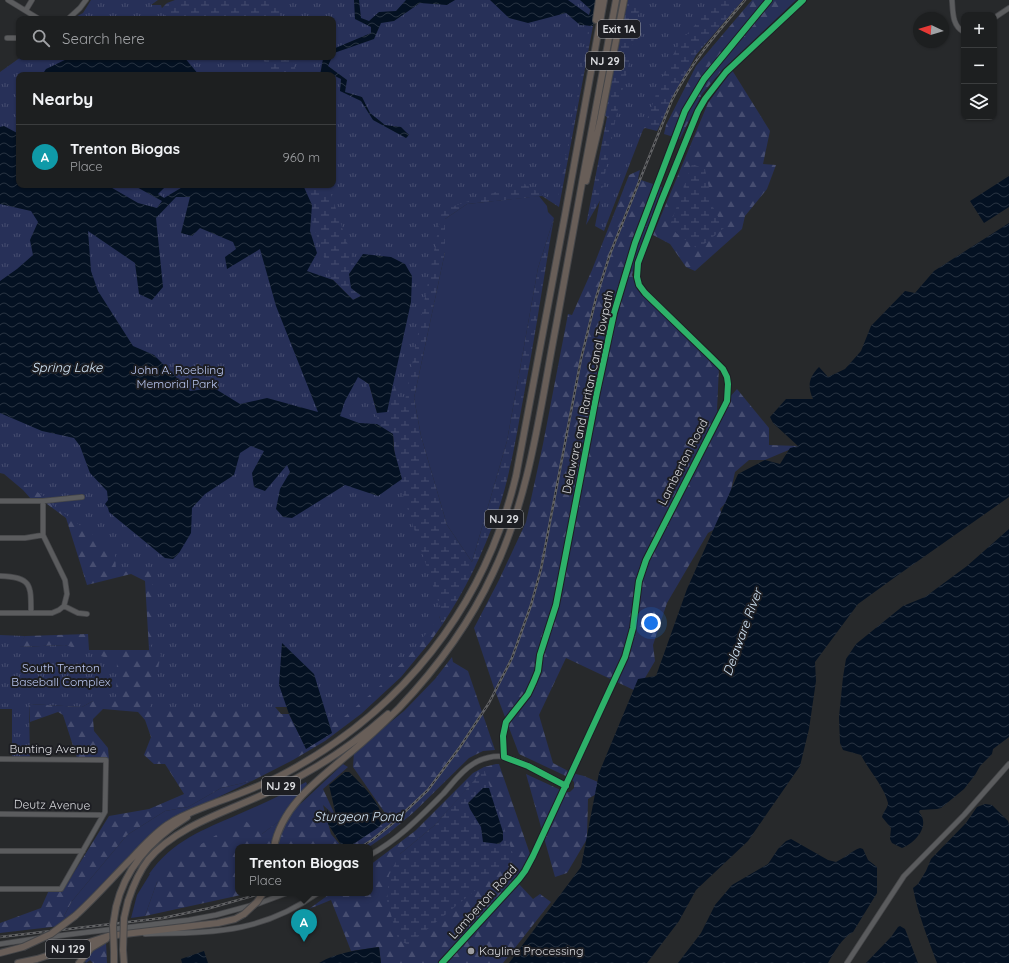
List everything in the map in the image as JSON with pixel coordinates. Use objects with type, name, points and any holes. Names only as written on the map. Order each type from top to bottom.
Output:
[{"type":"highway","points":[[572,176],[599,0]]},
{"type":"highway","name":"NJ 29","points":[[114,963],[113,925],[120,893],[139,858],[154,841],[173,826],[193,814],[261,785],[298,766],[335,742],[373,713],[408,680],[428,658],[455,621],[484,568],[496,540],[512,489],[527,419],[604,0]]},
{"type":"highway","name":"NJ 29","points":[[124,963],[124,918],[128,901],[142,869],[154,854],[166,842],[182,831],[277,788],[324,762],[354,742],[386,716],[415,688],[436,664],[463,627],[483,593],[503,551],[516,514],[526,478],[538,422],[579,201],[587,177],[616,0]]},
{"type":"highway","points":[[597,122],[625,0]]},
{"type":"highway","points":[[275,844],[283,821],[298,799],[322,775],[388,719],[414,692],[436,664]]},
{"type":"highway","points":[[0,952],[24,947],[51,934],[75,916],[157,832],[185,814],[225,800]]},
{"type":"highway","points":[[126,935],[229,921],[244,914],[257,902],[261,896]]},
{"type":"highway","points":[[79,963],[87,952],[95,945],[117,935]]},
{"type":"highway","name":"NJ 129","points":[[18,963],[37,959],[102,938],[126,935]]},
{"type":"street","points":[[8,0],[35,16]]},
{"type":"street","points":[[26,10],[32,0]]},
{"type":"street","points":[[71,16],[86,0]]},
{"type":"street","name":"Lamberton Road","points":[[442,963],[525,871],[626,658],[633,628],[639,581],[646,560],[727,401],[727,377],[722,369],[711,356],[645,293],[637,277],[638,263],[660,202],[692,123],[705,99],[726,72],[802,0]]},
{"type":"street","points":[[952,0],[955,23],[961,30]]},
{"type":"street","points":[[997,16],[1009,8]]},
{"type":"street","points":[[7,38],[16,38]]},
{"type":"street","points":[[0,501],[43,501],[82,497]]},
{"type":"street","points":[[0,613],[52,613],[64,606],[67,594],[65,580],[43,535],[43,501]]},
{"type":"street","points":[[0,538],[25,538],[43,535]]},
{"type":"street","points":[[0,576],[19,577],[28,584],[31,592],[30,613]]},
{"type":"street","points":[[64,606],[78,613],[87,614]]},
{"type":"street","points":[[373,854],[410,826],[467,768],[480,760],[504,757],[514,760],[566,786]]},
{"type":"street","name":"Bunting Avenue","points":[[0,759],[106,760],[105,812],[102,817]]},
{"type":"street","points":[[847,963],[904,876],[964,815],[1009,764]]},
{"type":"street","name":"Deutz Avenue","points":[[0,814],[93,815],[102,817]]},
{"type":"street","points":[[0,889],[61,889],[102,817]]},
{"type":"street","points":[[0,851],[83,851]]},
{"type":"street","name":"NJ 129","points":[[0,944],[22,940],[175,922],[216,915],[260,903],[279,896]]},
{"type":"street","name":"NJ 129","points":[[126,935],[216,931],[245,927],[278,917],[296,908],[314,896]]},
{"type":"green space","points":[[91,0],[158,0],[151,5],[161,5],[164,16],[78,16],[83,13]]},
{"type":"green space","points":[[175,0],[354,0],[336,16],[154,16],[167,3]]},
{"type":"green space","points":[[276,0],[591,0],[586,50],[557,203],[523,183],[442,210],[403,411],[329,188],[336,188],[336,72],[296,72],[293,60],[336,60],[336,16],[280,16]]},
{"type":"green space","points":[[490,0],[580,25],[593,26],[559,207],[542,196],[467,204],[445,219],[445,252],[414,398],[421,436],[447,525],[472,562],[507,441],[538,268],[554,218],[529,368],[513,452],[502,499],[480,557],[466,585],[442,625],[397,483],[393,434],[340,417],[358,377],[369,384],[377,413],[361,296],[353,300],[333,280],[307,271],[303,188],[336,188],[336,72],[333,72],[333,60],[336,60],[336,56]]},
{"type":"green space","points":[[624,0],[743,0],[696,55],[657,131],[645,128],[639,133],[586,225],[607,117],[603,114]]},
{"type":"green space","points":[[641,0],[717,0],[681,41],[670,60],[604,231],[595,226]]},
{"type":"green space","points":[[752,0],[796,0],[723,69],[702,94],[680,139],[664,134],[666,125],[696,66]]},
{"type":"green space","name":"John A. Roebling Memorial Park","points":[[17,60],[264,60],[267,72],[16,72],[16,188],[301,188],[442,613],[412,652],[380,686],[344,717],[321,729],[314,707],[150,707],[161,654],[149,645],[156,644],[151,570],[116,572],[115,551],[51,504],[44,496],[0,471],[0,72]]},
{"type":"green space","points":[[186,60],[323,60],[321,72],[196,72]]},
{"type":"green space","points":[[732,70],[770,131],[763,164],[776,165],[767,189],[745,216],[742,229],[695,271],[686,267],[670,244],[653,235],[708,103]]},
{"type":"green space","points":[[692,164],[705,169],[713,207],[724,228],[698,249],[669,228]]},
{"type":"green space","points":[[640,170],[638,179],[662,187],[632,275],[638,290],[702,353],[719,367],[717,411],[737,389],[769,428],[769,445],[798,446],[765,460],[749,460],[735,472],[729,499],[720,509],[725,523],[708,533],[667,603],[653,645],[655,661],[645,678],[650,689],[638,692],[566,658],[539,715],[553,763],[572,773],[598,782],[598,793],[588,799],[587,839],[567,873],[555,877],[526,774],[565,792],[570,792],[574,788],[574,782],[570,778],[519,754],[494,688],[474,628],[499,580],[526,522],[543,444],[568,314],[572,315],[592,270],[629,175]]},
{"type":"green space","points":[[539,196],[547,206],[548,212],[554,218],[538,268],[507,441],[472,562],[447,525],[421,436],[414,398],[445,252],[445,219],[467,204]]},
{"type":"green space","points":[[0,413],[42,431],[281,714],[289,714],[306,748],[314,674],[422,636],[397,483],[442,625],[401,677],[361,714],[325,741],[293,760],[252,781],[221,788],[188,807],[165,811],[127,835],[72,901],[64,916],[68,919],[60,926],[0,933],[0,923],[41,908],[49,890],[63,890],[109,816],[149,809],[184,794],[165,764],[154,764],[144,755],[151,737],[145,720],[138,712],[103,709],[93,719],[94,731],[108,748],[109,761],[78,761],[63,715],[58,712],[30,722],[29,704],[82,707],[93,701],[116,701],[66,645],[18,647],[25,636],[88,634],[89,650],[149,650],[145,581],[131,574],[87,585],[66,518],[46,502],[31,499],[4,474],[0,473]]},
{"type":"green space","name":"South Trenton Baseball Complex","points":[[0,635],[25,636],[19,647],[65,645],[117,661],[116,701],[93,701],[82,707],[29,704],[30,761],[12,761],[12,709],[0,709]]},
{"type":"green space","points":[[452,657],[453,662],[468,671],[495,750],[483,751],[469,758],[414,812],[373,844],[352,844],[385,822],[385,813],[353,767],[354,752],[404,711],[435,679]]},
{"type":"green space","points":[[343,764],[348,767],[323,789],[336,817],[323,805],[331,834],[339,844],[235,844],[235,896],[236,896],[145,916],[157,882],[173,861],[243,819],[262,834],[295,809]]},
{"type":"green space","points":[[499,764],[530,854],[518,883],[533,899],[540,894],[551,902],[503,963],[381,963],[379,947],[351,951],[331,900],[309,909],[327,896],[373,896],[373,863],[415,831],[473,773],[484,767]],"holes":[[[484,770],[398,939],[400,854],[435,825]]]},
{"type":"green space","points":[[484,769],[513,854],[510,862],[408,945],[398,939],[387,901],[389,875],[400,854],[435,825]]},
{"type":"green space","points":[[252,781],[177,817],[131,858],[123,872],[115,871],[68,919],[64,916],[72,901],[127,835],[165,811],[188,807],[221,788]]},
{"type":"green space","points":[[306,782],[307,784],[282,819],[262,834],[240,844],[235,844],[235,846],[157,882],[145,916],[131,918],[137,895],[149,874],[158,862],[168,853],[179,844],[201,831],[273,799]]},
{"type":"green space","points":[[106,942],[107,963],[93,963],[90,960],[86,963],[84,960],[91,951]]},
{"type":"water","points":[[354,0],[359,0],[361,18],[369,21],[379,12],[396,11],[406,0],[455,0],[447,5],[420,3],[394,21],[381,23],[374,39],[336,52],[336,48],[371,33],[371,27],[355,19]]},
{"type":"water","points":[[490,0],[568,0],[589,15],[591,10],[580,0],[598,0],[593,26],[580,25],[566,13],[528,23],[509,18]]},
{"type":"water","points":[[65,60],[186,60],[196,72],[44,72],[46,69]]},
{"type":"water","points":[[323,60],[331,60],[328,66],[347,80],[345,92],[362,97],[370,113],[385,125],[401,127],[409,135],[406,138],[373,120],[361,101],[340,91],[341,79],[336,76],[336,72],[321,72]]},
{"type":"water","name":"Spring Lake","points":[[4,126],[16,132],[16,188],[112,188],[138,203],[157,208],[162,201],[138,188],[164,188],[158,194],[164,198],[181,188],[304,188],[312,205],[310,231],[317,253],[307,271],[333,280],[353,300],[361,296],[351,288],[349,274],[363,254],[391,257],[405,264],[412,276],[411,302],[387,412],[377,413],[369,384],[358,377],[345,401],[340,416],[359,423],[377,424],[393,434],[394,450],[402,479],[378,496],[345,485],[292,518],[283,517],[276,509],[280,489],[290,472],[287,465],[265,491],[254,487],[252,473],[264,451],[251,446],[240,453],[234,475],[205,494],[192,508],[191,533],[179,553],[173,559],[165,558],[109,512],[105,504],[108,500],[107,491],[90,473],[80,446],[74,438],[42,431],[0,413],[0,281],[33,255],[30,240],[38,222],[31,211],[0,204],[0,127]],"holes":[[[176,197],[190,197],[181,233],[192,236],[200,228],[233,242],[236,249],[225,257],[227,269],[260,249],[276,306],[318,412],[267,398],[240,404],[214,388],[190,391],[154,355],[133,346],[98,291],[91,271],[88,231],[135,263],[139,294],[152,300],[163,287],[156,218]]]},
{"type":"water","points":[[1009,176],[1009,207],[984,223],[970,201]]},
{"type":"water","name":"Delaware River","points":[[1009,223],[1009,497],[858,604],[815,662],[816,681],[809,729],[800,766],[748,841],[696,890],[679,921],[647,963],[509,963],[581,867],[599,773],[638,679],[656,676],[687,589],[738,474],[765,460],[780,464],[790,448],[798,446],[773,423],[770,417],[786,399],[813,399],[810,390],[810,382],[813,374],[819,367],[828,377],[845,369],[861,351],[871,326],[905,291],[915,293],[934,271]]},
{"type":"water","points":[[1009,529],[1009,737],[993,749],[992,754],[980,766],[964,789],[941,808],[920,810],[919,812],[923,823],[920,833],[912,842],[902,848],[892,843],[890,839],[891,828],[882,817],[888,803],[880,785],[861,755],[843,750],[840,743],[839,717],[846,659],[856,644],[903,606],[925,597],[967,566]]},
{"type":"water","points":[[282,643],[314,674],[332,733],[306,749],[289,714],[279,685]]},
{"type":"water","name":"Sturgeon Pond","points":[[345,772],[349,772],[378,805],[382,820],[379,827],[354,844],[341,844],[328,824],[327,809],[333,823],[337,820],[329,785]]},
{"type":"water","points":[[483,788],[489,788],[503,832],[503,840],[499,844],[483,842],[481,827],[468,803]]},
{"type":"water","points":[[985,804],[992,805],[1008,821],[1009,825],[1009,963],[937,963],[920,917],[913,888],[918,884],[931,859],[966,823],[977,807]]},
{"type":"water","points":[[791,839],[828,860],[836,862],[860,848],[863,849],[868,860],[877,867],[877,893],[853,932],[842,942],[828,963],[678,963],[701,933],[715,905],[732,885],[768,864],[778,849],[786,841]]},
{"type":"water","points":[[900,926],[905,929],[918,963],[866,963],[891,937]]},
{"type":"water","points":[[379,947],[381,963],[319,963],[333,956],[356,950]]},
{"type":"water","points":[[204,951],[208,963],[182,963],[181,959]]},
{"type":"railway","points":[[366,844],[393,823],[428,790],[460,747],[489,703],[512,658],[531,605],[541,569],[581,359],[596,298],[610,254],[672,100],[697,60],[745,0]]},
{"type":"railway","points":[[0,937],[163,918],[210,908],[252,896]]},
{"type":"cycle path","name":"Delaware and Raritan Canal Towpath","points":[[566,786],[528,766],[504,757],[503,736],[506,722],[528,694],[534,681],[538,671],[540,655],[556,605],[597,392],[614,313],[635,243],[685,111],[704,79],[769,0]]},
{"type":"cycle path","points":[[442,963],[519,879],[533,856],[625,657],[633,628],[639,581],[646,560],[727,401],[728,384],[727,377],[723,369],[645,293],[639,285],[637,277],[638,263],[698,111],[705,99],[726,72],[803,0]]},
{"type":"place","name":"Trenton Biogas","points":[[304,942]]},
{"type":"place","name":"Kayline Processing","points":[[471,951]]}]
